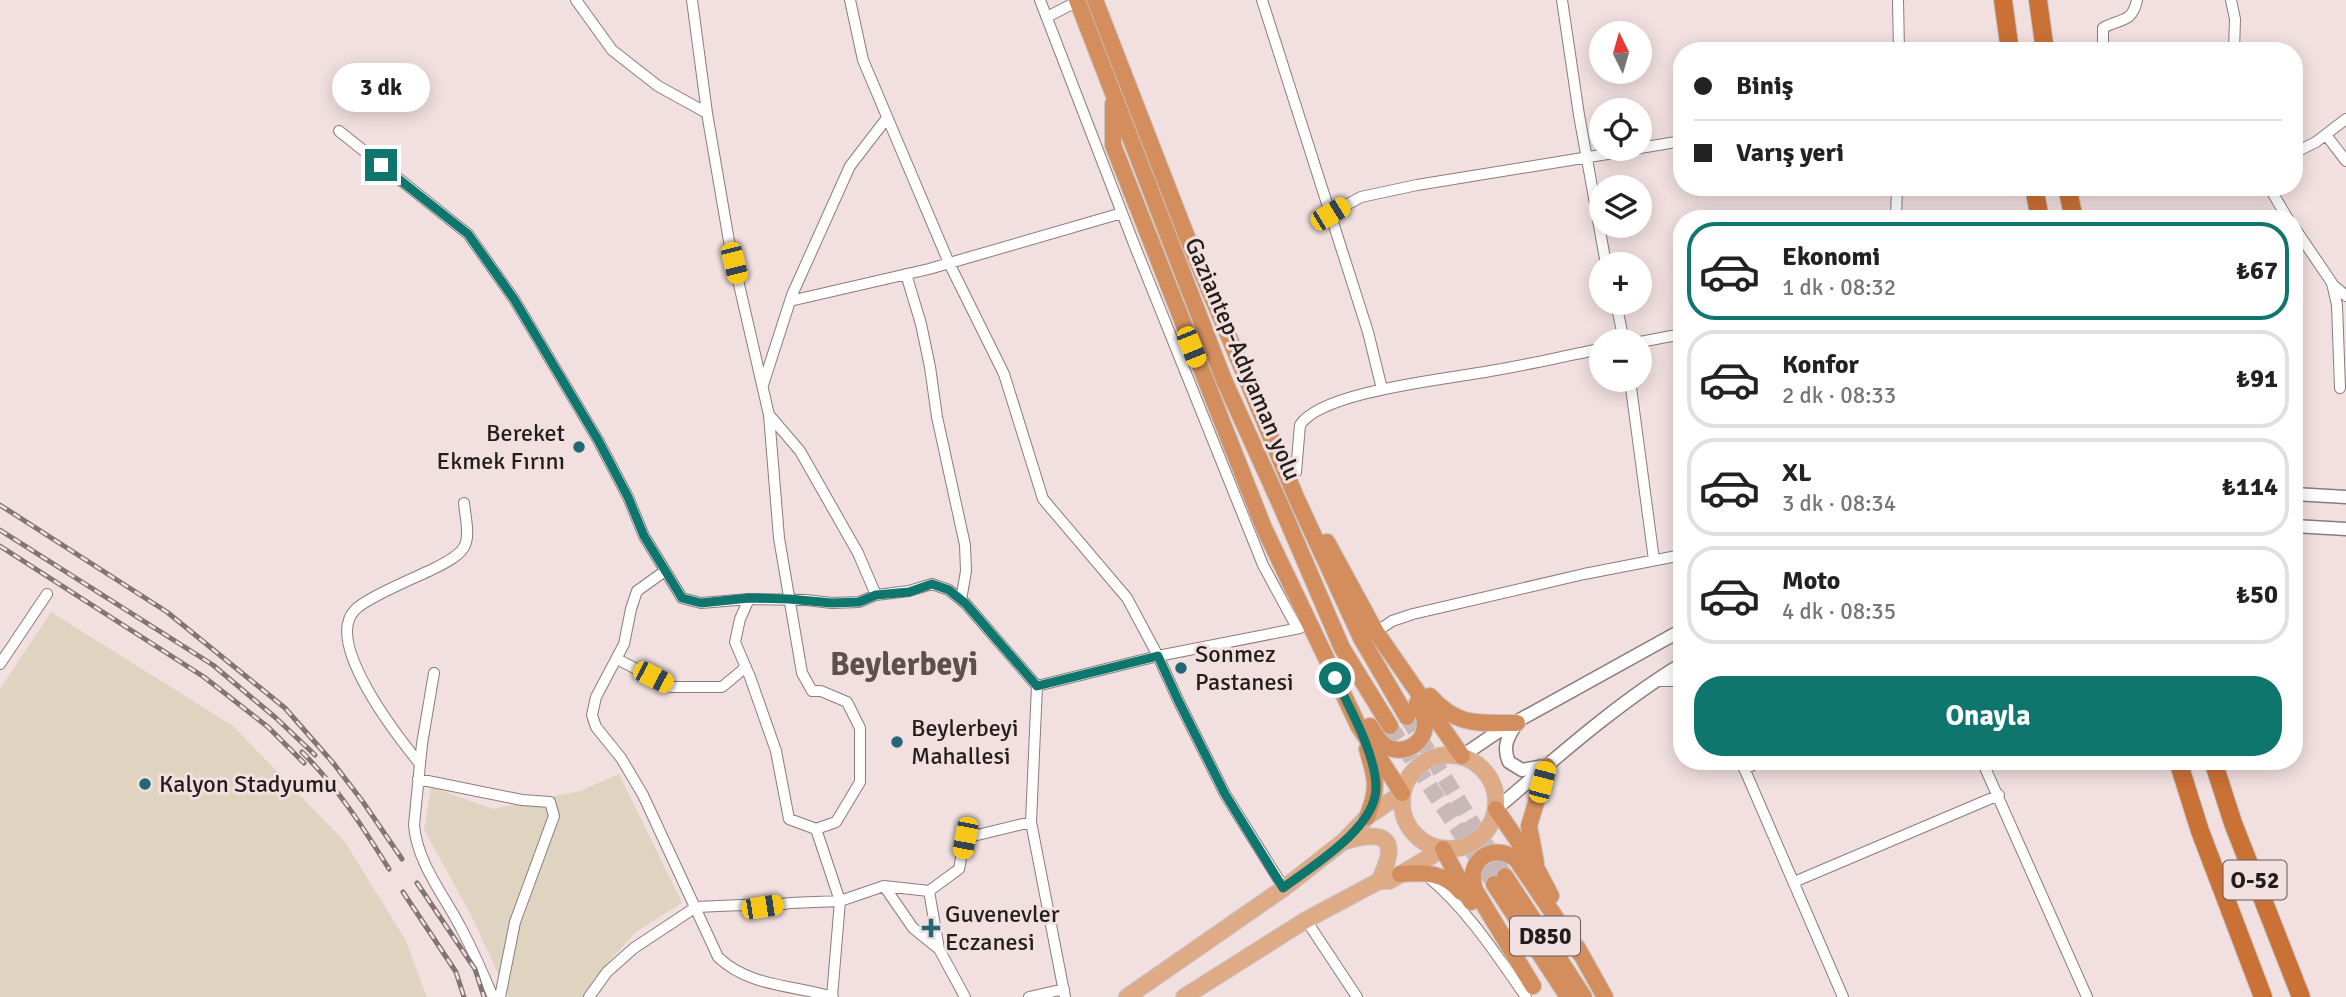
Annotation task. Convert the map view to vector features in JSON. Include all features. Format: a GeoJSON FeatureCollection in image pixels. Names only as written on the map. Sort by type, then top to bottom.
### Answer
{"type":"FeatureCollection","features":[{"type":"Feature","properties":{"kind":"highway","name":"Gaziantep-Adıyaman yolu"},"geometry":{"type":"LineString","coordinates":[[1078,0],[1224,380],[1342,648],[1390,726]]}},
{"type":"Feature","properties":{"kind":"highway","name":"Gaziantep-Adıyaman yolu"},"geometry":{"type":"LineString","coordinates":[[1095,0],[1230,343],[1296,497],[1361,638],[1407,718]]}},
{"type":"Feature","properties":{"kind":"highway"},"geometry":{"type":"LineString","coordinates":[[2003,0],[2009,42]]}},
{"type":"Feature","properties":{"kind":"highway"},"geometry":{"type":"LineString","coordinates":[[2038,0],[2044,42]]}},
{"type":"Feature","properties":{"kind":"highway"},"geometry":{"type":"LineString","coordinates":[[1113,94],[1112,145],[1304,627],[1382,743],[1395,750],[1409,748],[1424,734],[1425,719],[1318,526],[1230,318],[1146,103],[1125,78]]}},
{"type":"Feature","properties":{"kind":"highway"},"geometry":{"type":"LineString","coordinates":[[1376,632],[1462,756]]}},
{"type":"Feature","properties":{"kind":"highway"},"geometry":{"type":"LineString","coordinates":[[1388,649],[1443,710],[1460,720],[1475,723],[1517,723]]}},
{"type":"Feature","properties":{"kind":"highway"},"geometry":{"type":"LineString","coordinates":[[1324,653],[1359,727],[1374,771],[1376,790],[1367,817]]}},
{"type":"Feature","properties":{"kind":"highway"},"geometry":{"type":"LineString","coordinates":[[1359,727],[1402,793]]}},
{"type":"Feature","properties":{"kind":"highway"},"geometry":{"type":"LineString","coordinates":[[1537,869],[1529,826],[1547,766]]}},
{"type":"Feature","properties":{"kind":"highway","name":"O-52"},"geometry":{"type":"LineString","coordinates":[[2181,770],[2200,831],[2263,997]]}},
{"type":"Feature","properties":{"kind":"highway","name":"O-52"},"geometry":{"type":"LineString","coordinates":[[2216,770],[2233,823],[2301,997]]}},
{"type":"Feature","properties":{"kind":"highway"},"geometry":{"type":"LineString","coordinates":[[1496,809],[1537,869],[1605,997]]}},
{"type":"Feature","properties":{"kind":"highway"},"geometry":{"type":"LineString","coordinates":[[1443,849],[1475,909],[1533,993]]}},
{"type":"Feature","properties":{"kind":"highway"},"geometry":{"type":"LineString","coordinates":[[1533,993],[1475,890],[1472,875],[1484,856],[1501,852],[1516,859],[1581,955]]}},
{"type":"Feature","properties":{"kind":"highway"},"geometry":{"type":"LineString","coordinates":[[1400,874],[1422,872],[1439,875],[1449,880],[1475,909]]}},
{"type":"Feature","properties":{"kind":"highway","name":"D850"},"geometry":{"type":"LineString","coordinates":[[1568,997],[1499,880],[1584,997]]}},
{"type":"Feature","properties":{"kind":"main road"},"geometry":{"type":"LineString","coordinates":[[1443,754],[1462,756],[1482,767],[1489,776],[1494,786],[1496,809],[1489,828],[1475,842],[1460,848],[1443,849],[1425,842],[1410,829],[1403,812],[1402,793],[1410,775],[1424,761],[1443,754]]}},
{"type":"Feature","properties":{"kind":"main road"},"geometry":{"type":"LineString","coordinates":[[1126,997],[1283,888],[1345,841],[1367,817],[1402,793]]}},
{"type":"Feature","properties":{"kind":"main road"},"geometry":{"type":"LineString","coordinates":[[1345,841],[1367,835],[1377,836],[1386,842],[1390,851],[1389,862],[1379,881]]}},
{"type":"Feature","properties":{"kind":"main road"},"geometry":{"type":"LineString","coordinates":[[1184,997],[1306,920],[1379,881],[1389,881],[1443,849]]}},
{"type":"Feature","properties":{"kind":"street"},"geometry":{"type":"LineString","coordinates":[[576,0],[612,50],[658,86],[707,113]]}},
{"type":"Feature","properties":{"kind":"street"},"geometry":{"type":"LineString","coordinates":[[692,0],[707,113],[729,241],[769,415],[779,538],[802,673],[812,691],[821,691],[847,702],[860,728],[860,782],[836,822],[816,829],[789,819],[776,751],[735,642],[740,619],[749,598]]}},
{"type":"Feature","properties":{"kind":"street"},"geometry":{"type":"LineString","coordinates":[[850,0],[863,60],[949,263],[1004,374],[1043,499],[1127,598],[1225,794],[1283,888]]}},
{"type":"Feature","properties":{"kind":"street"},"geometry":{"type":"LineString","coordinates":[[1037,686],[1158,656],[1304,627],[1263,565],[1040,0]]}},
{"type":"Feature","properties":{"kind":"street"},"geometry":{"type":"LineString","coordinates":[[1047,17],[1078,0]]}},
{"type":"Feature","properties":{"kind":"street"},"geometry":{"type":"LineString","coordinates":[[1262,0],[1368,332],[1382,389]]}},
{"type":"Feature","properties":{"kind":"street"},"geometry":{"type":"LineString","coordinates":[[1562,0],[1604,252]]}},
{"type":"Feature","properties":{"kind":"street"},"geometry":{"type":"LineString","coordinates":[[1898,0],[1899,42]]}},
{"type":"Feature","properties":{"kind":"street"},"geometry":{"type":"LineString","coordinates":[[2103,42],[2103,28],[2129,17],[2137,0]]}},
{"type":"Feature","properties":{"kind":"street"},"geometry":{"type":"LineString","coordinates":[[2231,0],[2235,19],[2234,42]]}},
{"type":"Feature","properties":{"kind":"street"},"geometry":{"type":"LineString","coordinates":[[763,386],[790,301],[850,166],[887,118]]}},
{"type":"Feature","properties":{"kind":"street"},"geometry":{"type":"LineString","coordinates":[[2303,148],[2326,135],[2346,119]]}},
{"type":"Feature","properties":{"kind":"street"},"geometry":{"type":"LineString","coordinates":[[339,131],[468,234],[514,299],[598,440],[628,497],[644,536],[682,598],[701,603],[749,598],[859,602],[876,595],[909,592],[932,584],[949,590],[961,600],[1037,686],[1031,822],[1064,993],[1029,997]]}},
{"type":"Feature","properties":{"kind":"street"},"geometry":{"type":"LineString","coordinates":[[2326,135],[2346,161]]}},
{"type":"Feature","properties":{"kind":"street"},"geometry":{"type":"LineString","coordinates":[[1652,147],[1673,143]]}},
{"type":"Feature","properties":{"kind":"street"},"geometry":{"type":"LineString","coordinates":[[1330,214],[1361,197],[1386,191],[1587,159]]}},
{"type":"Feature","properties":{"kind":"street"},"geometry":{"type":"LineString","coordinates":[[790,301],[949,263],[1122,213]]}},
{"type":"Feature","properties":{"kind":"street"},"geometry":{"type":"LineString","coordinates":[[2303,240],[2332,283],[2346,296]]}},
{"type":"Feature","properties":{"kind":"street"},"geometry":{"type":"LineString","coordinates":[[906,274],[921,324],[937,417],[965,545],[966,571],[961,600]]}},
{"type":"Feature","properties":{"kind":"street"},"geometry":{"type":"LineString","coordinates":[[2332,283],[2337,304],[2340,388]]}},
{"type":"Feature","properties":{"kind":"street"},"geometry":{"type":"LineString","coordinates":[[1652,340],[1673,336]]}},
{"type":"Feature","properties":{"kind":"street"},"geometry":{"type":"LineString","coordinates":[[1296,472],[1300,425],[1304,418],[1321,407],[1382,389],[1493,371],[1589,351]]}},
{"type":"Feature","properties":{"kind":"street"},"geometry":{"type":"LineString","coordinates":[[1632,392],[1654,560]]}},
{"type":"Feature","properties":{"kind":"street"},"geometry":{"type":"LineString","coordinates":[[769,415],[800,451],[858,553],[876,595]]}},
{"type":"Feature","properties":{"kind":"street"},"geometry":{"type":"LineString","coordinates":[[2303,495],[2346,497]]}},
{"type":"Feature","properties":{"kind":"street"},"geometry":{"type":"LineString","coordinates":[[420,764],[373,702],[348,641],[346,624],[356,608],[461,552],[466,542],[464,503]]}},
{"type":"Feature","properties":{"kind":"street"},"geometry":{"type":"LineString","coordinates":[[2303,527],[2346,529]]}},
{"type":"Feature","properties":{"kind":"street"},"geometry":{"type":"LineString","coordinates":[[1376,632],[1392,621],[1413,614],[1673,557]]}},
{"type":"Feature","properties":{"kind":"street"},"geometry":{"type":"LineString","coordinates":[[665,571],[637,591],[624,644],[596,697],[592,715],[596,727],[621,758],[643,795],[718,957],[729,968],[748,978],[833,997],[840,901],[816,829]]}},
{"type":"Feature","properties":{"kind":"street"},"geometry":{"type":"LineString","coordinates":[[0,664],[47,594]]}},
{"type":"Feature","properties":{"kind":"street"},"geometry":{"type":"LineString","coordinates":[[1462,756],[1496,733],[1673,635]]}},
{"type":"Feature","properties":{"kind":"street"},"geometry":{"type":"LineString","coordinates":[[617,659],[671,687],[722,687],[746,667]]}},
{"type":"Feature","properties":{"kind":"street"},"geometry":{"type":"LineString","coordinates":[[1496,809],[1654,681],[1673,669]]}},
{"type":"Feature","properties":{"kind":"street"},"geometry":{"type":"LineString","coordinates":[[434,673],[418,779],[414,825],[416,844],[461,928],[493,997]]}},
{"type":"Feature","properties":{"kind":"street"},"geometry":{"type":"LineString","coordinates":[[1654,681],[1673,681]]}},
{"type":"Feature","properties":{"kind":"street"},"geometry":{"type":"LineString","coordinates":[[1517,723],[1508,735],[1505,748],[1509,762],[1522,770],[1547,766]]}},
{"type":"Feature","properties":{"kind":"street"},"geometry":{"type":"LineString","coordinates":[[1745,770],[1843,997]]}},
{"type":"Feature","properties":{"kind":"street"},"geometry":{"type":"LineString","coordinates":[[1986,770],[2087,997]]}},
{"type":"Feature","properties":{"kind":"street"},"geometry":{"type":"LineString","coordinates":[[418,779],[522,800],[546,800],[554,809],[554,817],[515,922],[500,997]]}},
{"type":"Feature","properties":{"kind":"street"},"geometry":{"type":"LineString","coordinates":[[1794,882],[1998,795]]}},
{"type":"Feature","properties":{"kind":"street"},"geometry":{"type":"LineString","coordinates":[[589,997],[607,972],[634,948],[696,907],[762,907],[840,901],[884,886],[929,891],[959,869],[965,838],[1031,822]]}},
{"type":"Feature","properties":{"kind":"street"},"geometry":{"type":"LineString","coordinates":[[1422,872],[1446,892],[1533,993]]}},
{"type":"Feature","properties":{"kind":"street"},"geometry":{"type":"LineString","coordinates":[[884,886],[913,928],[939,949]]}},
{"type":"Feature","properties":{"kind":"street"},"geometry":{"type":"LineString","coordinates":[[929,891],[939,949],[965,997]]}},
{"type":"Feature","properties":{"kind":"street"},"geometry":{"type":"LineString","coordinates":[[1306,920],[1357,997]]}},
{"type":"Feature","properties":{"kind":"shaded area","name":"Kalyon Stadyumu"},"geometry":{"type":"Polygon","coordinates":[[[51,612],[233,726],[345,842],[405,939],[427,997],[0,997],[0,689],[51,612]]]}},
{"type":"Feature","properties":{"kind":"shaded area"},"geometry":{"type":"Polygon","coordinates":[[[619,774],[682,903],[636,932],[602,969],[584,997],[509,997],[471,915],[424,830],[431,787],[493,809],[580,791],[619,774]]]}},
{"type":"Feature","properties":{"kind":"tunnel"},"geometry":{"type":"LineString","coordinates":[[1407,717],[1505,876]]}},
{"type":"Feature","properties":{"kind":"tunnel"},"geometry":{"type":"LineString","coordinates":[[1390,726],[1494,884]]}},
{"type":"Feature","properties":{"kind":"railway"},"geometry":{"type":"LineString","coordinates":[[0,505],[167,612],[285,708],[334,764],[402,859]]}},
{"type":"Feature","properties":{"kind":"railway"},"geometry":{"type":"LineString","coordinates":[[0,530],[213,665],[315,755]]}},
{"type":"Feature","properties":{"kind":"railway"},"geometry":{"type":"LineString","coordinates":[[0,546],[204,677],[268,727],[304,763]]}},
{"type":"Feature","properties":{"kind":"railway"},"geometry":{"type":"LineString","coordinates":[[302,752],[349,808],[389,869]]}},
{"type":"Feature","properties":{"kind":"railway"},"geometry":{"type":"LineString","coordinates":[[417,883],[475,969],[484,997]]}},
{"type":"Feature","properties":{"kind":"railway"},"geometry":{"type":"LineString","coordinates":[[403,892],[456,972],[464,997]]}},
{"type":"Feature","properties":{"kind":"place","name":"Bereket Ekmek Fırını"},"geometry":{"type":"Point","coordinates":[579,447]}},
{"type":"Feature","properties":{"kind":"place","name":"Sonmez Pastanesi"},"geometry":{"type":"Point","coordinates":[1181,668]}},
{"type":"Feature","properties":{"kind":"place","name":"Beylerbeyi Mahallesi"},"geometry":{"type":"Point","coordinates":[897,742]}},
{"type":"Feature","properties":{"kind":"place","name":"Kalyon Stadyumu"},"geometry":{"type":"Point","coordinates":[145,784]}},
{"type":"Feature","properties":{"kind":"place","name":"Guvenevler Eczanesi"},"geometry":{"type":"Point","coordinates":[931,928]}},
{"type":"Feature","properties":{"kind":"district","name":"Beylerbeyi"},"geometry":{"type":"Point","coordinates":[904,664]}},
{"type":"Feature","properties":{"kind":"route"},"geometry":{"type":"LineString","coordinates":[[381,165],[468,234],[514,299],[598,440],[628,497],[644,536],[682,598],[701,603],[749,598],[859,602],[876,595],[909,592],[932,584],[949,590],[966,604],[1037,686],[1158,656],[1225,794],[1283,888],[1345,841],[1367,817],[1373,803],[1376,790],[1368,751],[1335,678]]}}]}
